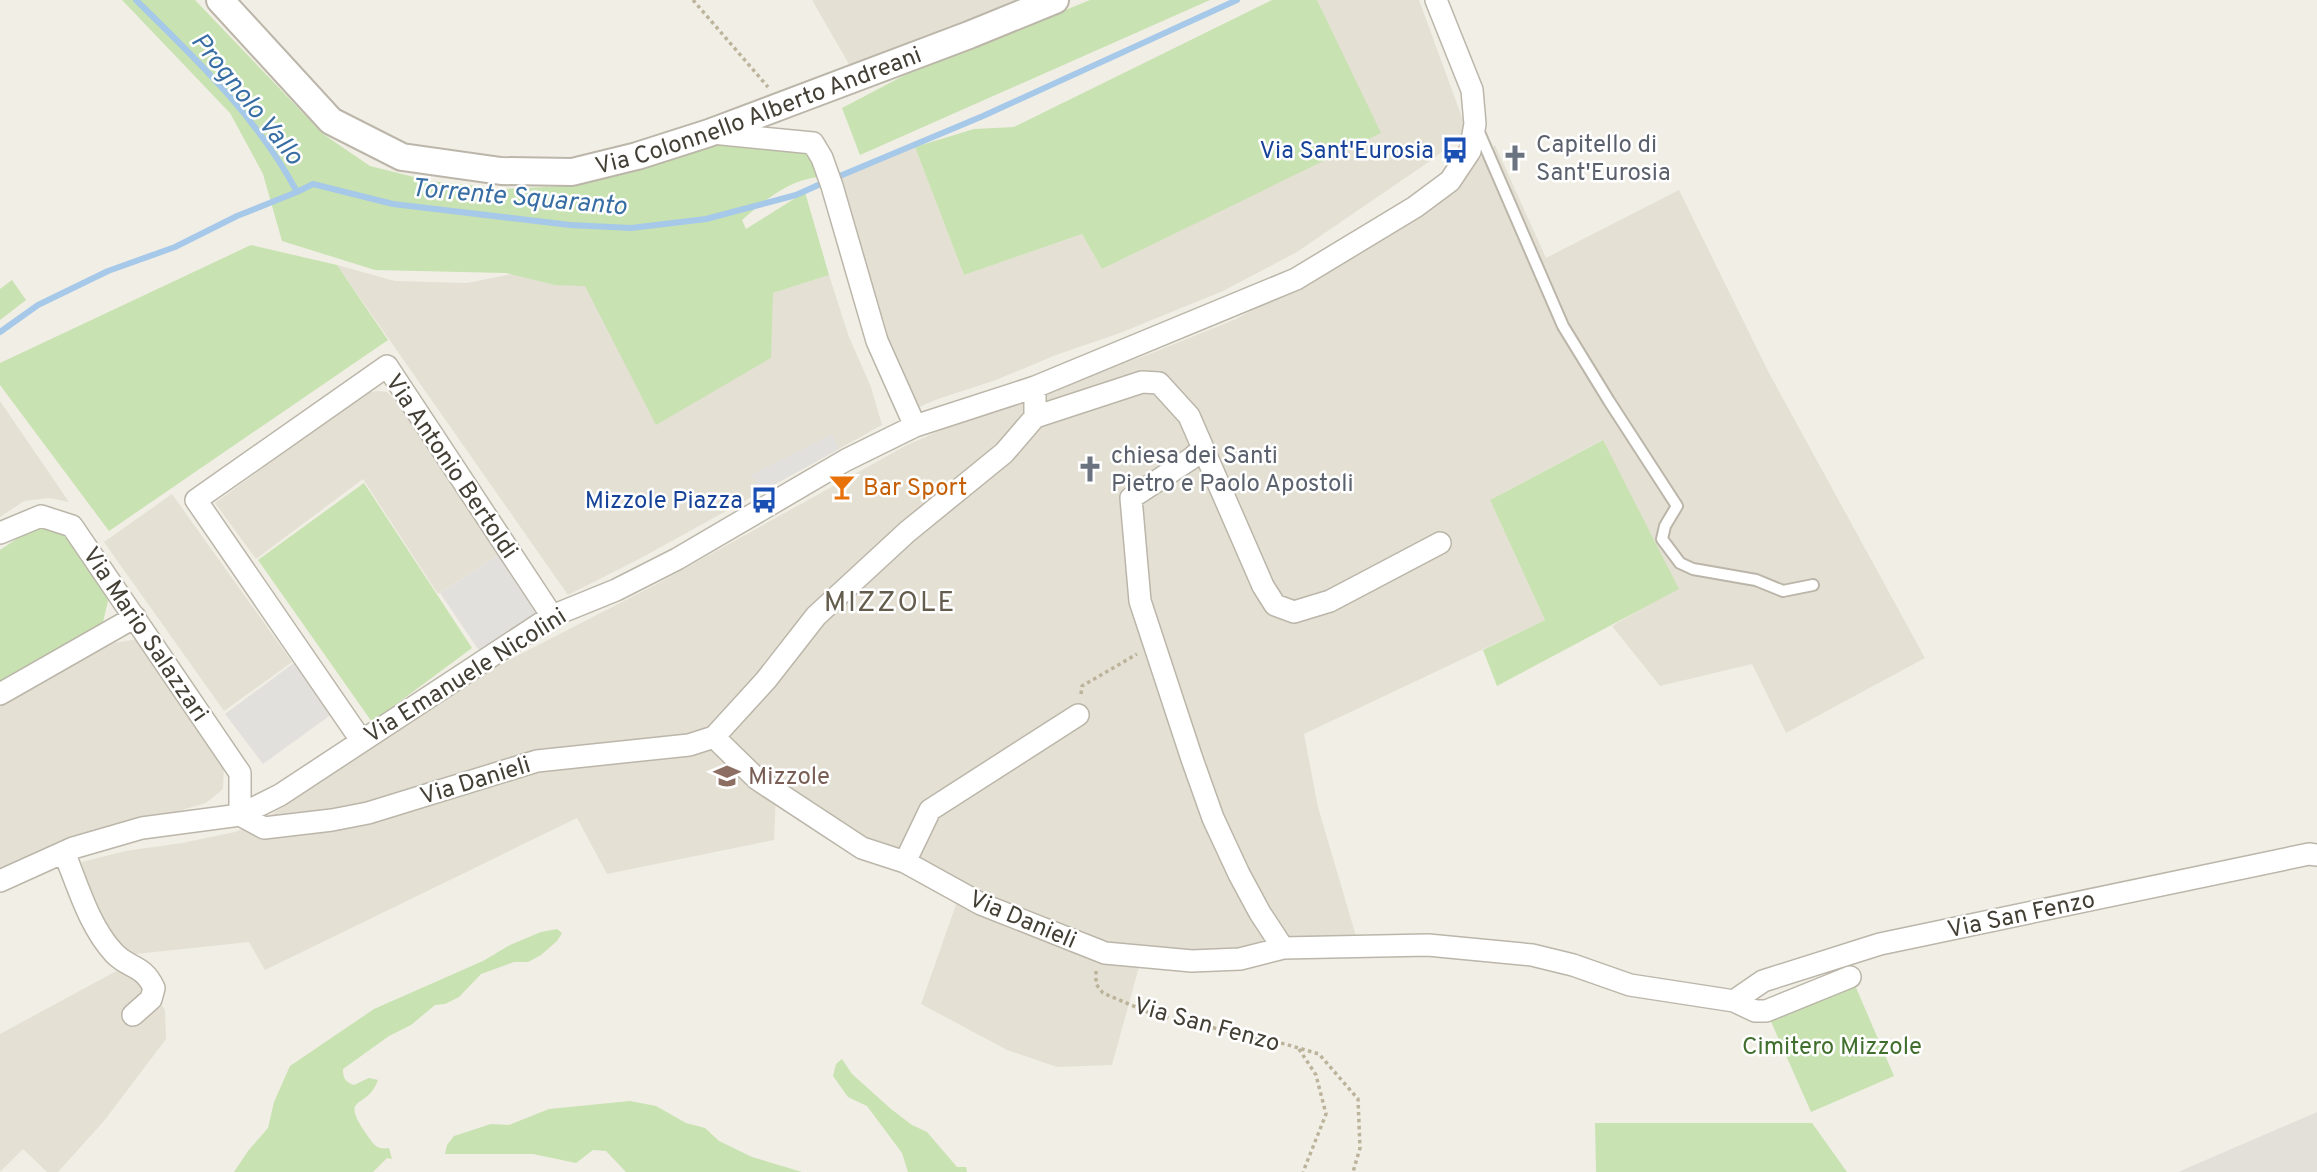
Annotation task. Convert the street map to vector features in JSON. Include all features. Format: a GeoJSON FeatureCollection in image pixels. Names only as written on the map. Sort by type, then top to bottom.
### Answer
{"type":"FeatureCollection","features":[{"type":"Feature","properties":{"kind":"street","name":"Via Colonnello Alberto Andreani"},"geometry":{"type":"LineString","coordinates":[[220,0],[331,121],[402,157],[501,171],[572,172],[637,156],[709,133],[969,36],[1055,0]]}},
{"type":"Feature","properties":{"kind":"street"},"geometry":{"type":"LineString","coordinates":[[1035,417],[1035,387],[1296,279],[1415,206],[1450,181],[1470,151],[1475,124],[1472,90],[1437,0]]}},
{"type":"Feature","properties":{"kind":"street"},"geometry":{"type":"LineString","coordinates":[[709,133],[813,143],[822,158],[832,186],[877,341],[915,426]]}},
{"type":"Feature","properties":{"kind":"street","name":"Via Antonio Bertoldi"},"geometry":{"type":"LineString","coordinates":[[360,740],[196,500],[387,366],[552,616]]}},
{"type":"Feature","properties":{"kind":"street"},"geometry":{"type":"LineString","coordinates":[[714,737],[766,680],[816,616],[907,532],[1004,453],[1035,417],[1142,382],[1159,383],[1189,416],[1263,586],[1275,605],[1294,612],[1330,601],[1440,543]]}},
{"type":"Feature","properties":{"kind":"street","name":"Via Emanuele Nicolini"},"geometry":{"type":"LineString","coordinates":[[0,881],[64,852],[142,828],[240,815],[280,795],[552,616],[616,590],[677,559],[846,460],[915,426],[1035,387]]}},
{"type":"Feature","properties":{"kind":"street"},"geometry":{"type":"LineString","coordinates":[[1203,448],[1131,498],[1140,601],[1213,818],[1260,913],[1283,948]]}},
{"type":"Feature","properties":{"kind":"street","name":"Via Mario Salazzari"},"geometry":{"type":"LineString","coordinates":[[0,533],[41,516],[72,526],[240,773],[240,815]]}},
{"type":"Feature","properties":{"kind":"street"},"geometry":{"type":"LineString","coordinates":[[0,695],[135,617]]}},
{"type":"Feature","properties":{"kind":"street"},"geometry":{"type":"LineString","coordinates":[[905,862],[930,810],[1078,715]]}},
{"type":"Feature","properties":{"kind":"street","name":"Via Danieli"},"geometry":{"type":"LineString","coordinates":[[240,815],[264,828],[332,820],[368,813],[537,761],[689,745],[714,737],[757,779],[810,817],[862,848],[905,862],[981,904],[1105,953]]}},
{"type":"Feature","properties":{"kind":"street"},"geometry":{"type":"LineString","coordinates":[[64,852],[86,907],[102,938],[117,956],[144,971],[154,988],[152,999],[133,1015]]}},
{"type":"Feature","properties":{"kind":"street","name":"Via San Fenzo"},"geometry":{"type":"LineString","coordinates":[[1734,1001],[1763,981],[1880,944],[2309,854],[2317,855]]}},
{"type":"Feature","properties":{"kind":"street","name":"Via San Fenzo"},"geometry":{"type":"LineString","coordinates":[[1105,953],[1192,961],[1240,959],[1283,948],[1428,945],[1532,955],[1573,965],[1630,985],[1734,1001],[1755,1011],[1766,1012],[1850,977]]}},
{"type":"Feature","properties":{"kind":"lane"},"geometry":{"type":"LineString","coordinates":[[1475,124],[1563,326],[1676,506],[1665,526],[1662,539],[1680,563],[1693,569],[1756,580],[1783,591],[1813,585]]}},
{"type":"Feature","properties":{"kind":"path"},"geometry":{"type":"LineString","coordinates":[[694,0],[782,105]]}},
{"type":"Feature","properties":{"kind":"path"},"geometry":{"type":"LineString","coordinates":[[1082,685],[1154,644]]}},
{"type":"Feature","properties":{"kind":"path","name":"Via San Fenzo"},"geometry":{"type":"LineString","coordinates":[[1105,953],[1094,978],[1098,989],[1103,993],[1152,1014],[1319,1054],[1358,1099],[1360,1148],[1353,1172]]}},
{"type":"Feature","properties":{"kind":"path"},"geometry":{"type":"LineString","coordinates":[[1298,1048],[1316,1075],[1326,1114],[1303,1172]]}},
{"type":"Feature","properties":{"kind":"shaded area"},"geometry":{"type":"Polygon","coordinates":[[[812,0],[1020,0],[850,66],[812,0]]]}},
{"type":"Feature","properties":{"kind":"shaded area"},"geometry":{"type":"Polygon","coordinates":[[[1317,0],[1419,0],[1467,131],[1433,159],[1297,252],[1223,291],[1120,333],[910,411],[834,181],[915,147],[964,275],[1082,234],[1102,269],[1380,133],[1317,0]]]}},
{"type":"Feature","properties":{"kind":"shaded area"},"geometry":{"type":"Polygon","coordinates":[[[1495,145],[1546,258],[1679,190],[1769,373],[1925,658],[1786,733],[1752,664],[1660,686],[1612,626],[1678,588],[1602,440],[1490,500],[1545,620],[1304,734],[1318,807],[1358,943],[1225,964],[1139,967],[1112,1065],[1057,1067],[1007,1050],[921,1004],[959,896],[776,794],[774,840],[607,874],[577,818],[265,970],[249,942],[126,955],[86,888],[82,862],[125,851],[235,832],[256,824],[369,746],[482,674],[655,585],[907,445],[1236,319],[1312,277],[1451,184],[1495,145]]]}},
{"type":"Feature","properties":{"kind":"shaded area"},"geometry":{"type":"Polygon","coordinates":[[[574,262],[773,293],[829,275],[849,337],[871,387],[882,425],[641,558],[568,595],[337,265],[395,281],[467,283],[574,262]]]}},
{"type":"Feature","properties":{"kind":"shaded area"},"geometry":{"type":"Polygon","coordinates":[[[387,392],[399,404],[499,555],[438,594],[363,479],[256,559],[215,503],[365,393],[387,392]]]}},
{"type":"Feature","properties":{"kind":"shaded area"},"geometry":{"type":"Polygon","coordinates":[[[0,401],[69,502],[49,498],[24,501],[0,517],[0,401]]]}},
{"type":"Feature","properties":{"kind":"shaded area"},"geometry":{"type":"Polygon","coordinates":[[[832,434],[839,449],[761,492],[751,475],[832,434]]]}},
{"type":"Feature","properties":{"kind":"shaded area"},"geometry":{"type":"Polygon","coordinates":[[[172,494],[292,662],[224,711],[104,542],[172,494]]]}},
{"type":"Feature","properties":{"kind":"shaded area"},"geometry":{"type":"Polygon","coordinates":[[[499,555],[543,622],[486,661],[440,593],[499,555]]]}},
{"type":"Feature","properties":{"kind":"shaded area"},"geometry":{"type":"Polygon","coordinates":[[[138,639],[224,766],[223,789],[206,803],[49,849],[0,869],[0,705],[114,643],[138,639]]]}},
{"type":"Feature","properties":{"kind":"shaded area"},"geometry":{"type":"Polygon","coordinates":[[[294,663],[332,714],[263,764],[225,714],[294,663]]]}},
{"type":"Feature","properties":{"kind":"shaded area"},"geometry":{"type":"Polygon","coordinates":[[[133,962],[165,1010],[166,1039],[104,1121],[58,1172],[47,1172],[23,1149],[0,1172],[0,1034],[133,962]]]}},
{"type":"Feature","properties":{"kind":"shaded area"},"geometry":{"type":"Polygon","coordinates":[[[2317,1112],[2317,1172],[2178,1172],[2317,1112]]]}},
{"type":"Feature","properties":{"kind":"green space"},"geometry":{"type":"Polygon","coordinates":[[[122,0],[195,0],[323,134],[370,166],[430,181],[505,189],[568,186],[630,173],[717,139],[809,151],[818,177],[787,187],[742,220],[746,229],[805,192],[829,275],[773,293],[771,358],[656,425],[585,286],[555,285],[506,273],[375,270],[282,241],[263,174],[230,113],[122,0]]]}},
{"type":"Feature","properties":{"kind":"green space"},"geometry":{"type":"Polygon","coordinates":[[[1090,0],[1210,0],[860,155],[842,108],[903,76],[1090,0]]]}},
{"type":"Feature","properties":{"kind":"green space"},"geometry":{"type":"Polygon","coordinates":[[[1272,0],[1317,0],[1381,133],[1102,269],[1082,234],[964,275],[915,147],[974,129],[1014,127],[1272,0]]]}},
{"type":"Feature","properties":{"kind":"green space"},"geometry":{"type":"Polygon","coordinates":[[[251,245],[337,265],[388,340],[109,531],[0,385],[0,363],[251,245]]]}},
{"type":"Feature","properties":{"kind":"green space"},"geometry":{"type":"Polygon","coordinates":[[[12,280],[26,300],[0,320],[0,289],[12,280]]]}},
{"type":"Feature","properties":{"kind":"green space"},"geometry":{"type":"Polygon","coordinates":[[[1603,440],[1679,589],[1497,686],[1483,650],[1545,620],[1490,500],[1603,440]]]}},
{"type":"Feature","properties":{"kind":"green space"},"geometry":{"type":"Polygon","coordinates":[[[364,483],[472,648],[372,722],[258,560],[364,483]]]}},
{"type":"Feature","properties":{"kind":"green space"},"geometry":{"type":"Polygon","coordinates":[[[47,525],[64,532],[103,588],[108,601],[103,622],[0,682],[0,550],[30,530],[47,525]]]}},
{"type":"Feature","properties":{"kind":"green space"},"geometry":{"type":"Polygon","coordinates":[[[557,929],[562,933],[541,955],[528,962],[514,962],[481,974],[459,997],[445,1004],[435,1005],[411,1025],[389,1036],[343,1069],[345,1079],[354,1085],[369,1078],[378,1080],[368,1096],[355,1107],[355,1113],[372,1142],[376,1146],[389,1148],[392,1159],[387,1158],[373,1172],[234,1172],[268,1128],[274,1102],[290,1066],[374,1009],[483,961],[510,945],[541,932],[557,929]]]}},
{"type":"Feature","properties":{"kind":"green space","name":"Cimitero Mizzole"},"geometry":{"type":"Polygon","coordinates":[[[1854,983],[1894,1076],[1811,1112],[1769,1017],[1854,983]]]}},
{"type":"Feature","properties":{"kind":"green space"},"geometry":{"type":"Polygon","coordinates":[[[842,1059],[852,1074],[891,1109],[912,1125],[927,1132],[957,1167],[966,1167],[967,1172],[908,1172],[902,1153],[867,1106],[848,1097],[833,1076],[836,1064],[842,1059]]]}},
{"type":"Feature","properties":{"kind":"green space"},"geometry":{"type":"Polygon","coordinates":[[[630,1101],[656,1106],[686,1123],[705,1128],[719,1141],[752,1157],[802,1172],[626,1172],[606,1151],[593,1150],[576,1163],[533,1154],[445,1154],[447,1145],[454,1136],[491,1124],[509,1125],[549,1109],[630,1101]]]}},
{"type":"Feature","properties":{"kind":"green space"},"geometry":{"type":"Polygon","coordinates":[[[1595,1123],[1812,1123],[1847,1172],[1596,1172],[1595,1123]]]}},
{"type":"Feature","properties":{"kind":"waterway","name":"Prognolo Vallo"},"geometry":{"type":"LineString","coordinates":[[136,0],[224,90],[264,139],[297,192]]}},
{"type":"Feature","properties":{"kind":"waterway","name":"Torrente Squaranto"},"geometry":{"type":"LineString","coordinates":[[835,178],[983,116],[1237,0]]}},
{"type":"Feature","properties":{"kind":"waterway","name":"Torrente Squaranto"},"geometry":{"type":"LineString","coordinates":[[0,332],[38,305],[108,271],[175,247],[237,216],[313,184],[393,204],[570,225],[631,228],[706,219],[796,195],[825,182]]}},
{"type":"Feature","properties":{"kind":"place","name":"Via Sant'Eurosia"},"geometry":{"type":"Point","coordinates":[1455,150]}},
{"type":"Feature","properties":{"kind":"place","name":"Capitello di Sant'Eurosia"},"geometry":{"type":"Point","coordinates":[1515,158]}},
{"type":"Feature","properties":{"kind":"place","name":"chiesa dei Santi Pietro e Paolo Apostoli"},"geometry":{"type":"Point","coordinates":[1090,469]}},
{"type":"Feature","properties":{"kind":"place","name":"Bar Sport"},"geometry":{"type":"Point","coordinates":[842,487]}},
{"type":"Feature","properties":{"kind":"place","name":"Mizzole Piazza"},"geometry":{"type":"Point","coordinates":[764,500]}},
{"type":"Feature","properties":{"kind":"place","name":"Mizzole"},"geometry":{"type":"Point","coordinates":[727,776]}},
{"type":"Feature","properties":{"kind":"district","name":"MIZZOLE"},"geometry":{"type":"Point","coordinates":[890,601]}}]}
